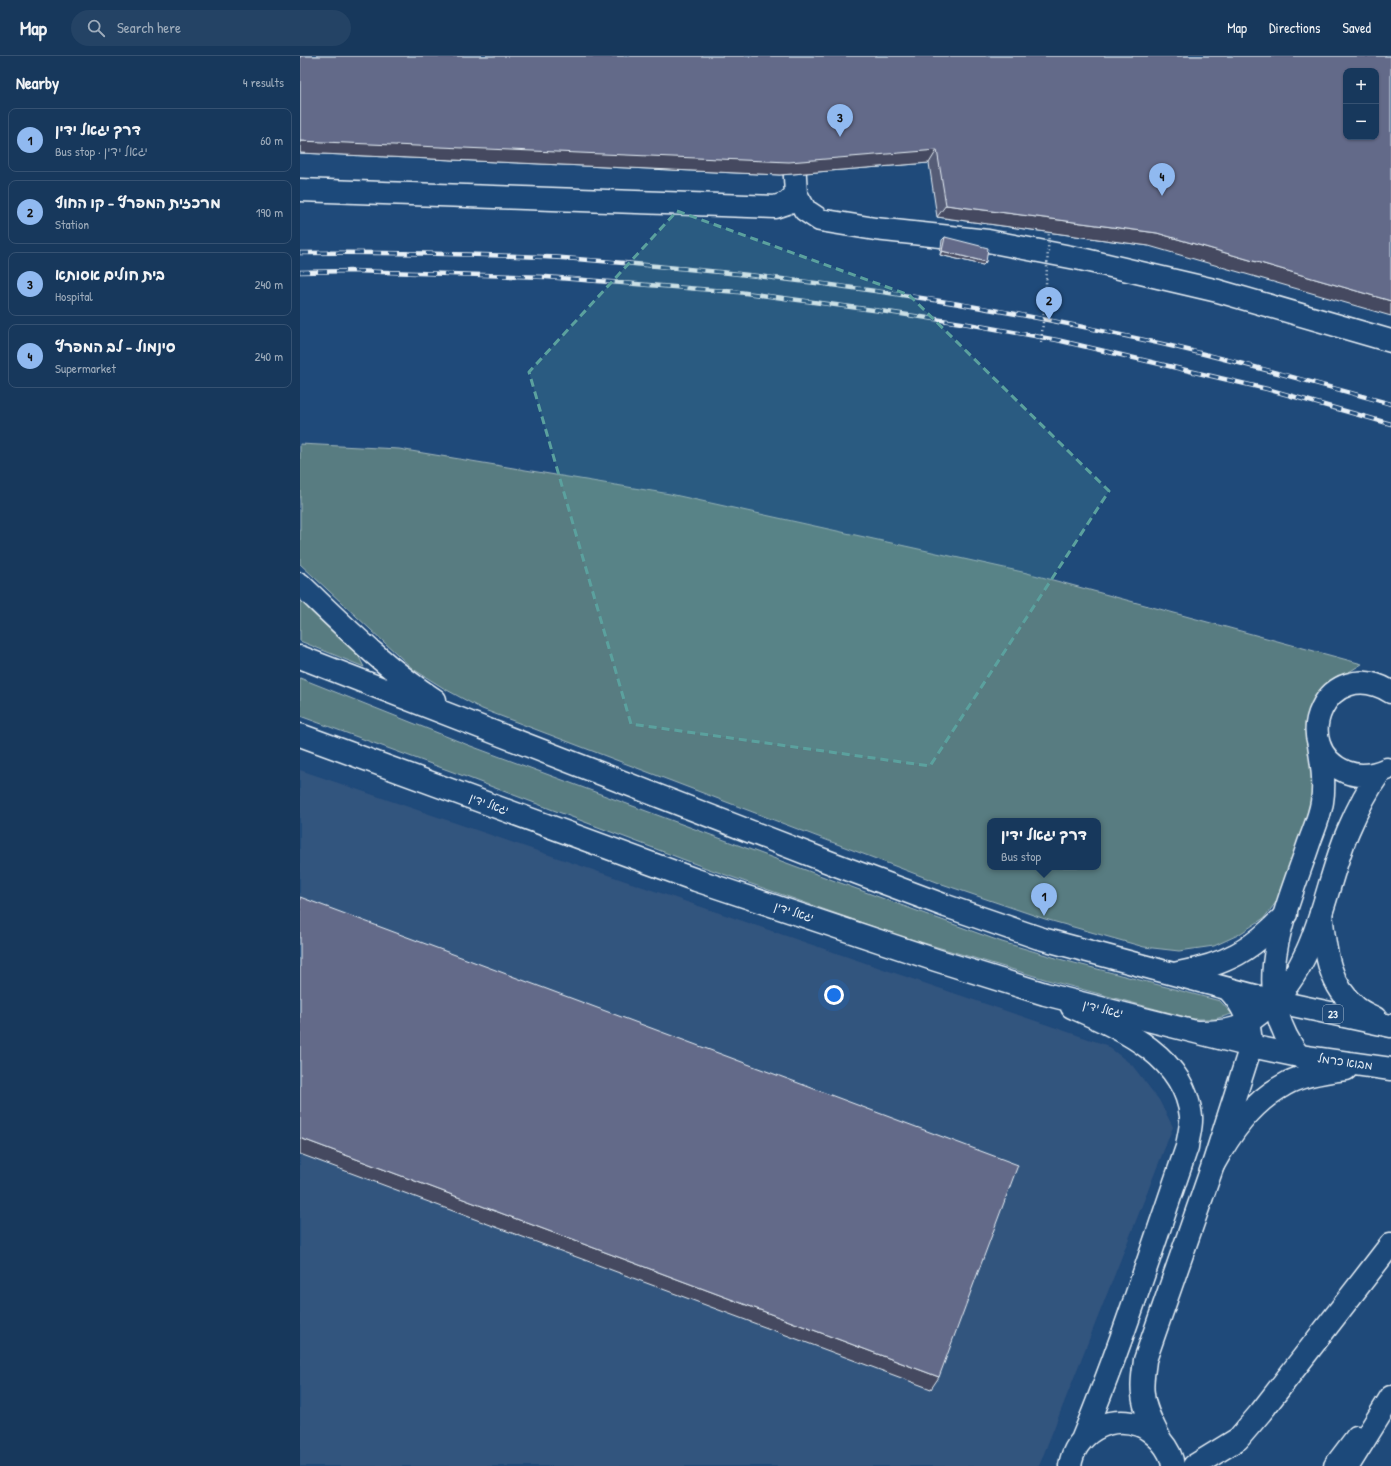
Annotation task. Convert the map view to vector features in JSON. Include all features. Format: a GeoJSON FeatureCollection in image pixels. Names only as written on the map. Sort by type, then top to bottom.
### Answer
{"type":"FeatureCollection","features":[{"type":"Feature","properties":{"kind":"main road"},"geometry":{"type":"LineString","coordinates":[[791,125],[796,194],[806,210],[820,220],[876,229],[988,241],[1081,259],[1218,290],[1391,341]]}},
{"type":"Feature","properties":{"kind":"main road"},"geometry":{"type":"LineString","coordinates":[[300,190],[775,207],[787,203],[796,194]]}},
{"type":"Feature","properties":{"kind":"main road"},"geometry":{"type":"LineString","coordinates":[[300,584],[386,663],[419,690],[468,722]]}},
{"type":"Feature","properties":{"kind":"main road"},"geometry":{"type":"LineString","coordinates":[[300,658],[1001,926],[1039,938],[1274,1001]]}},
{"type":"Feature","properties":{"kind":"main road"},"geometry":{"type":"LineString","coordinates":[[1299,1056],[1291,1046],[1282,1027],[1274,1001],[1274,956],[1278,936],[1322,803],[1323,779],[1316,727],[1319,713],[1325,701],[1339,688],[1356,682],[1366,682],[1379,685],[1391,692]]}},
{"type":"Feature","properties":{"kind":"main road","name":"יגאל ידין"},"geometry":{"type":"LineString","coordinates":[[300,735],[696,880],[936,960],[1045,994],[1251,1046],[1299,1056]]}},
{"type":"Feature","properties":{"kind":"main road"},"geometry":{"type":"LineString","coordinates":[[1319,745],[1328,759],[1340,769],[1356,775],[1372,774],[1385,769]]}},
{"type":"Feature","properties":{"kind":"main road"},"geometry":{"type":"LineString","coordinates":[[1194,1032],[1218,1032],[1236,1028],[1248,1022],[1274,1001],[1291,981],[1301,966],[1310,947],[1347,832],[1369,786],[1385,769]]}},
{"type":"Feature","properties":{"kind":"main road"},"geometry":{"type":"LineString","coordinates":[[1321,913],[1327,960],[1335,981],[1357,1008],[1391,1026]]}},
{"type":"Feature","properties":{"kind":"main road"},"geometry":{"type":"LineString","coordinates":[[1173,974],[1202,969],[1220,963],[1236,955],[1249,948],[1270,931],[1286,914]]}},
{"type":"Feature","properties":{"kind":"main road"},"geometry":{"type":"LineString","coordinates":[[1161,1441],[1148,1414],[1143,1395],[1145,1360],[1213,1165],[1251,1046],[1251,1034],[1244,1009],[1228,989]]}},
{"type":"Feature","properties":{"kind":"main road"},"geometry":{"type":"LineString","coordinates":[[1045,994],[1135,1037],[1156,1054],[1176,1075],[1188,1099],[1192,1118],[1187,1146],[1177,1176],[1124,1329],[1097,1404],[1082,1440]]}},
{"type":"Feature","properties":{"kind":"main road","name":"23"},"geometry":{"type":"LineString","coordinates":[[1274,1001],[1391,1026]]}},
{"type":"Feature","properties":{"kind":"main road","name":"מבוא כרמל"},"geometry":{"type":"LineString","coordinates":[[1299,1056],[1391,1069]]}},
{"type":"Feature","properties":{"kind":"main road"},"geometry":{"type":"LineString","coordinates":[[1213,1165],[1228,1138],[1246,1116],[1284,1084],[1310,1076],[1342,1069],[1370,1066]]}},
{"type":"Feature","properties":{"kind":"main road"},"geometry":{"type":"LineString","coordinates":[[1194,1466],[1238,1439],[1261,1412],[1391,1244]]}},
{"type":"Feature","properties":{"kind":"main road"},"geometry":{"type":"LineString","coordinates":[[1335,1466],[1391,1392]]}},
{"type":"Feature","properties":{"kind":"main road"},"geometry":{"type":"LineString","coordinates":[[1348,1466],[1391,1397]]}},
{"type":"Feature","properties":{"kind":"main road"},"geometry":{"type":"LineString","coordinates":[[1070,1466],[1079,1443],[1091,1431],[1106,1424],[1123,1422],[1140,1425],[1155,1434],[1166,1447],[1173,1466]]}},
{"type":"Feature","properties":{"kind":"path"},"geometry":{"type":"LineString","coordinates":[[1041,343],[1049,232]]}},
{"type":"Feature","properties":{"kind":"highlighted area"},"geometry":{"type":"Polygon","coordinates":[[[677,211],[909,295],[1109,491],[930,766],[631,724],[529,372],[677,211]]]}},
{"type":"Feature","properties":{"kind":"shaded area"},"geometry":{"type":"Polygon","coordinates":[[[300,770],[1106,1045],[1132,1065],[1159,1100],[1173,1127],[1039,1466],[300,1466],[300,770]]]}},
{"type":"Feature","properties":{"kind":"green space"},"geometry":{"type":"Polygon","coordinates":[[[300,444],[399,449],[670,494],[1027,573],[1362,664],[1329,684],[1312,808],[1280,897],[1264,918],[1238,935],[1214,946],[1179,951],[1144,947],[1045,919],[942,884],[482,709],[445,689],[413,669],[300,564],[300,444]]]}},
{"type":"Feature","properties":{"kind":"green space"},"geometry":{"type":"Polygon","coordinates":[[[300,595],[353,645],[364,667],[300,641],[300,595]]]}},
{"type":"Feature","properties":{"kind":"green space"},"geometry":{"type":"Polygon","coordinates":[[[300,678],[468,745],[1002,942],[1063,960],[1220,1001],[1232,1014],[1215,1019],[1193,1019],[1051,981],[897,935],[706,868],[300,716],[300,678]]]}},
{"type":"Feature","properties":{"kind":"building"},"geometry":{"type":"Polygon","coordinates":[[[300,56],[1391,56],[1391,301],[1157,233],[946,205],[937,150],[789,162],[300,141],[300,56]]]}},
{"type":"Feature","properties":{"kind":"building"},"geometry":{"type":"Polygon","coordinates":[[[945,237],[988,248],[986,262],[942,251],[945,237]]]}},
{"type":"Feature","properties":{"kind":"building"},"geometry":{"type":"Polygon","coordinates":[[[300,897],[1018,1165],[939,1377],[300,1138],[300,897]]]}},
{"type":"Feature","properties":{"kind":"railway"},"geometry":{"type":"LineString","coordinates":[[300,253],[422,254],[562,258],[746,275],[862,289],[1035,317],[1149,341],[1240,363],[1391,404]]}},
{"type":"Feature","properties":{"kind":"railway"},"geometry":{"type":"LineString","coordinates":[[300,272],[352,271],[546,277],[738,292],[881,311],[968,324],[1057,340],[1267,389],[1391,424]]}},
{"type":"Feature","properties":{"kind":"place","name":"בית חולים אסותא"},"geometry":{"type":"Point","coordinates":[840,137]}},
{"type":"Feature","properties":{"kind":"place","name":"סינמול - לב המפרץ"},"geometry":{"type":"Point","coordinates":[1162,196]}},
{"type":"Feature","properties":{"kind":"place","name":"מרכזית המפרץ - קו החוף"},"geometry":{"type":"Point","coordinates":[1049,320]}},
{"type":"Feature","properties":{"kind":"place","name":"דרך יגאל ידין"},"geometry":{"type":"Point","coordinates":[1044,916]}}]}
